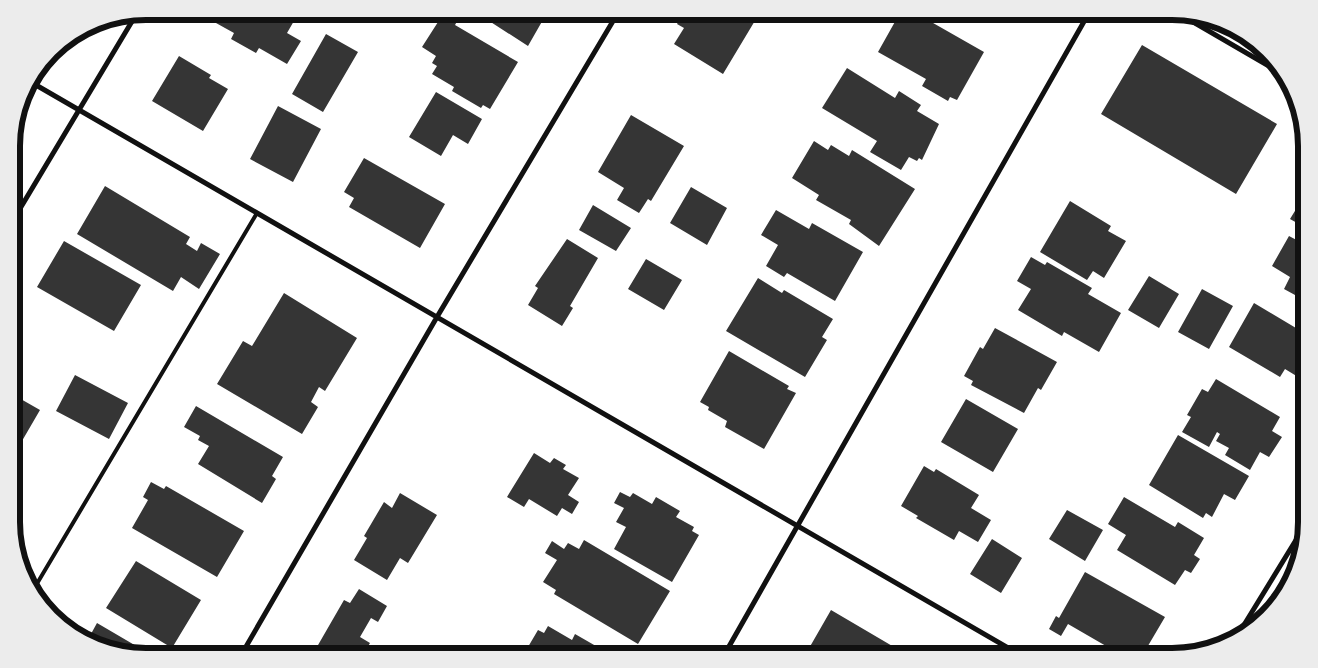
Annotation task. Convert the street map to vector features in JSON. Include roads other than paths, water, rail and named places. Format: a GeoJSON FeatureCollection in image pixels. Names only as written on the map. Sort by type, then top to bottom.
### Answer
{"type":"FeatureCollection","features":[{"type":"Feature","properties":{"kind":"street"},"geometry":{"type":"LineString","coordinates":[[245,648],[437,317],[615,20]]}},
{"type":"Feature","properties":{"kind":"street"},"geometry":{"type":"LineString","coordinates":[[728,648],[1085,20]]}},
{"type":"Feature","properties":{"kind":"street"},"geometry":{"type":"LineString","coordinates":[[20,209],[132,21]]}},
{"type":"Feature","properties":{"kind":"street"},"geometry":{"type":"LineString","coordinates":[[1193,22],[1270,67]]}},
{"type":"Feature","properties":{"kind":"street"},"geometry":{"type":"LineString","coordinates":[[36,85],[1010,648]]}},
{"type":"Feature","properties":{"kind":"street"},"geometry":{"type":"LineString","coordinates":[[1243,626],[1297,538]]}},
{"type":"Feature","properties":{"kind":"lane"},"geometry":{"type":"LineString","coordinates":[[37,584],[257,212]]}}]}
